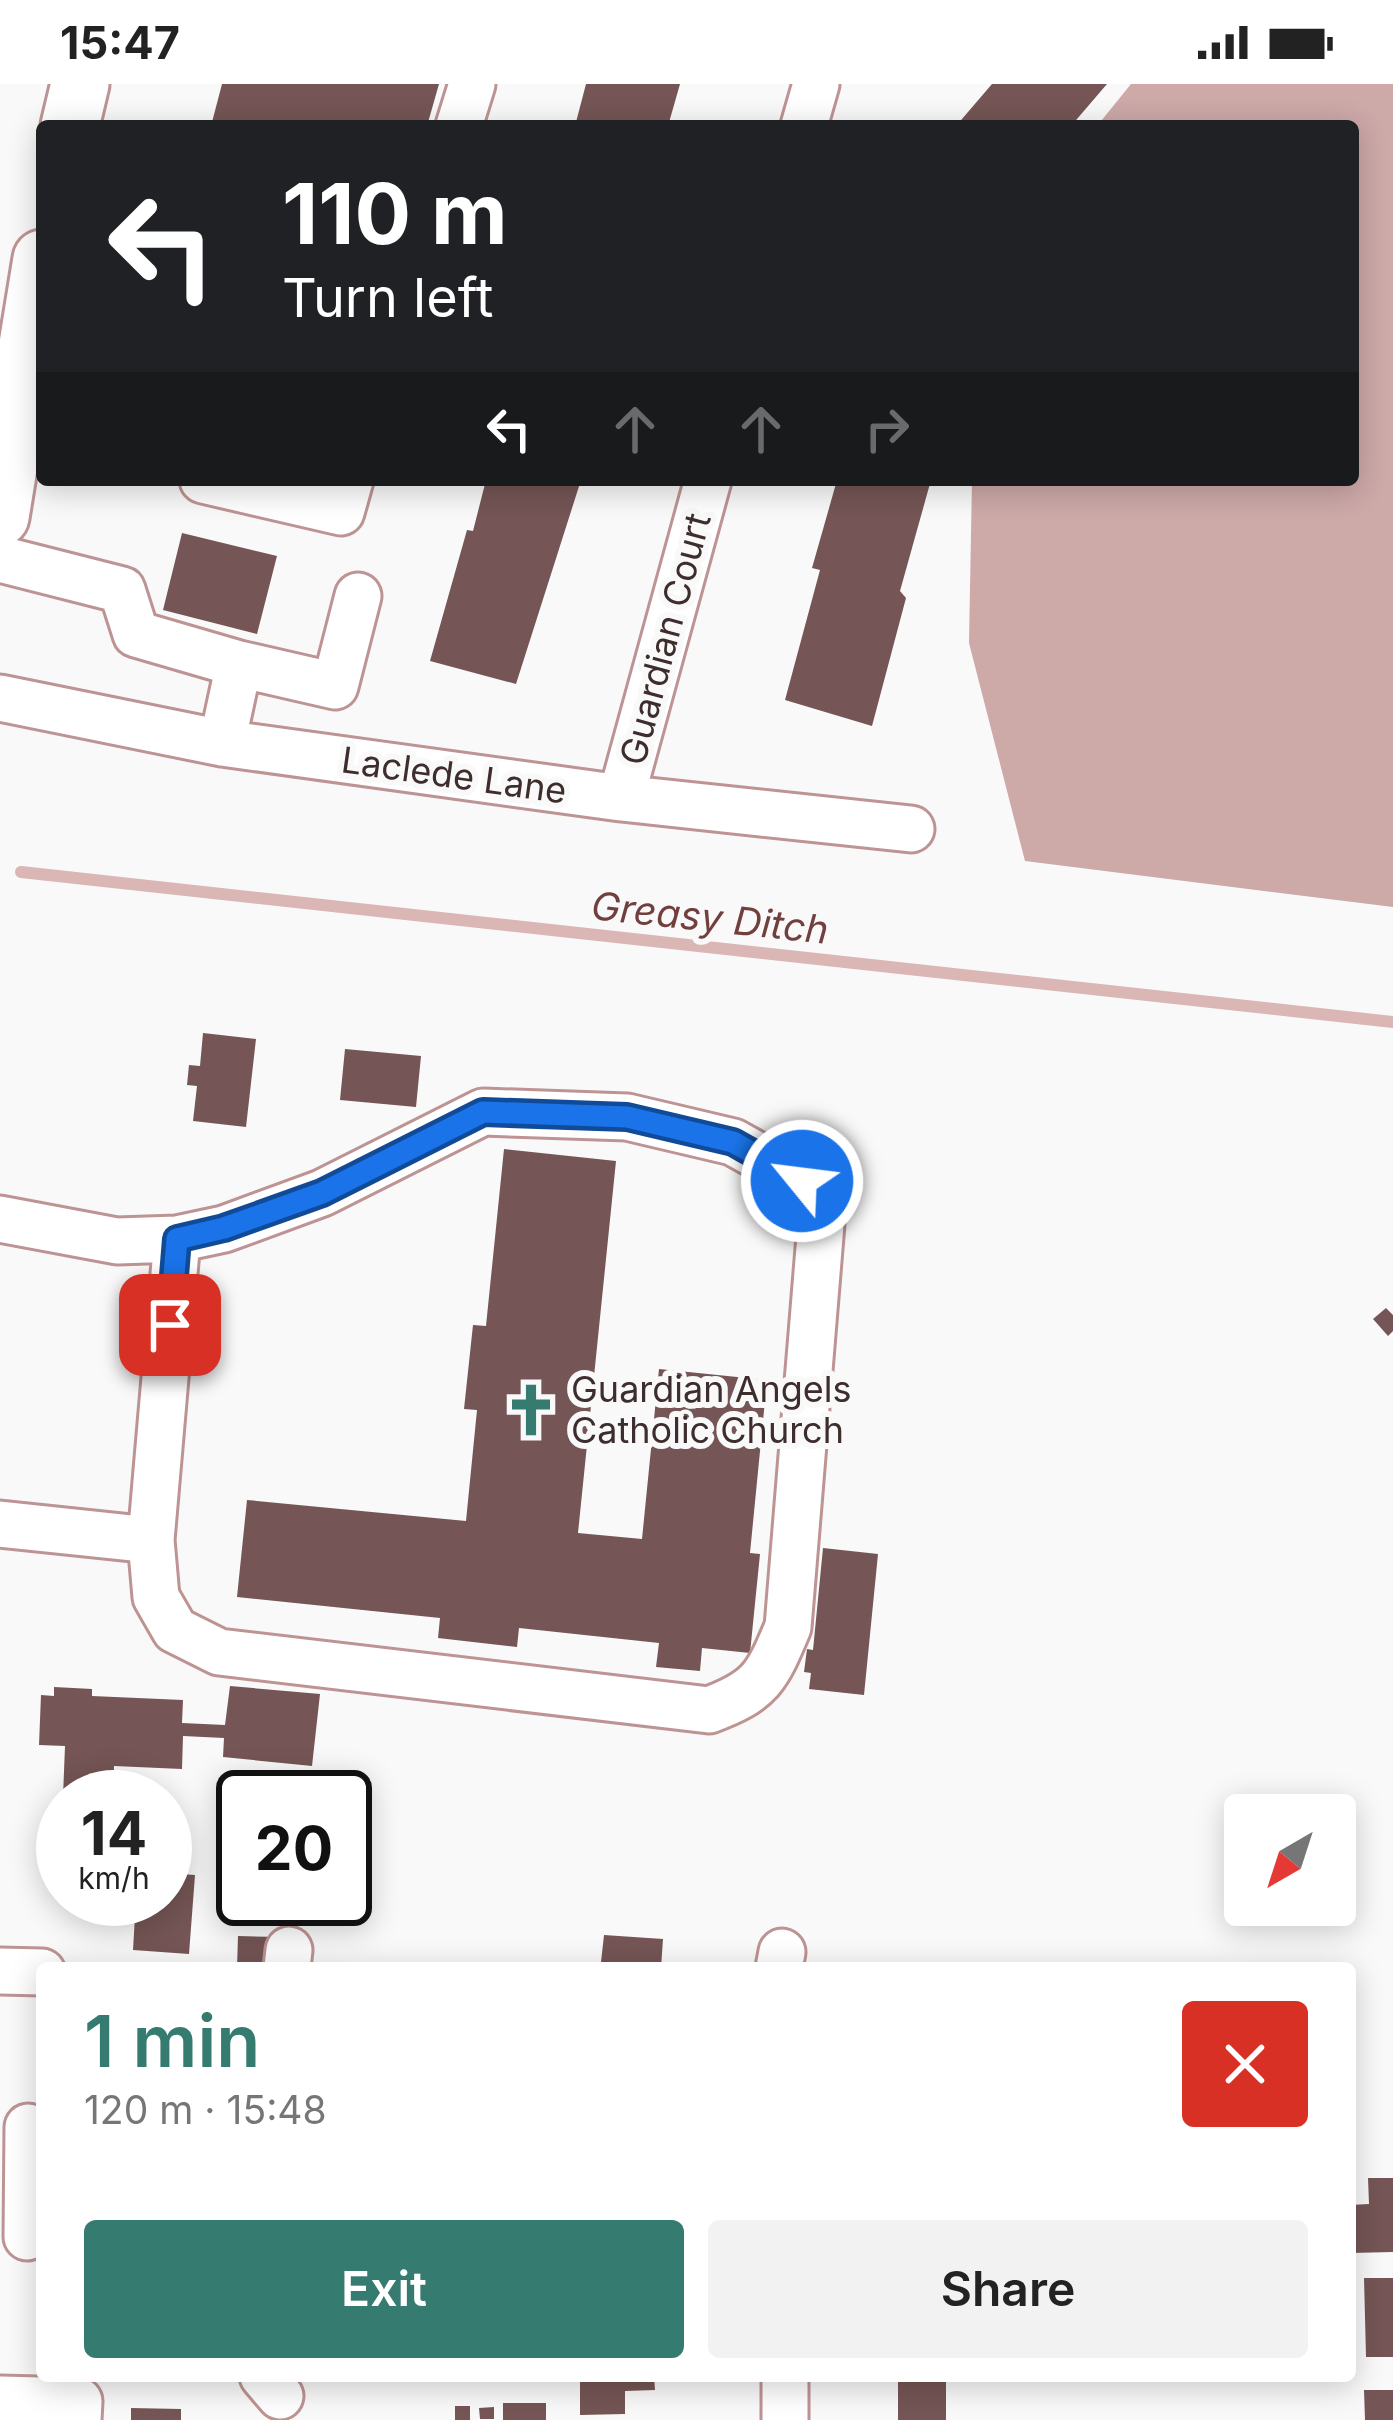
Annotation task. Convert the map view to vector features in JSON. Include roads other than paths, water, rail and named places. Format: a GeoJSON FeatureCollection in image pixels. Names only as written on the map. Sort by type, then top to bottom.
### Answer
{"type":"FeatureCollection","features":[{"type":"Feature","properties":{"kind":"main road"},"geometry":{"type":"LineString","coordinates":[[71,120],[80,84]]}},
{"type":"Feature","properties":{"kind":"main road"},"geometry":{"type":"LineString","coordinates":[[12,468],[14,333],[36,275]]}},
{"type":"Feature","properties":{"kind":"street"},"geometry":{"type":"LineString","coordinates":[[461,120],[472,84]]}},
{"type":"Feature","properties":{"kind":"street"},"geometry":{"type":"LineString","coordinates":[[806,120],[816,84]]}},
{"type":"Feature","properties":{"kind":"street"},"geometry":{"type":"LineString","coordinates":[[234,486],[341,512],[348,486]]}},
{"type":"Feature","properties":{"kind":"street","name":"Guardian Court"},"geometry":{"type":"LineString","coordinates":[[621,798],[706,486]]}},
{"type":"Feature","properties":{"kind":"street"},"geometry":{"type":"LineString","coordinates":[[0,559],[122,590],[136,634],[335,686],[358,596]]}},
{"type":"Feature","properties":{"kind":"street"},"geometry":{"type":"LineString","coordinates":[[222,743],[239,664]]}},
{"type":"Feature","properties":{"kind":"street","name":"Laclede Lane"},"geometry":{"type":"LineString","coordinates":[[0,698],[222,743],[621,798],[911,829]]}},
{"type":"Feature","properties":{"kind":"street"},"geometry":{"type":"LineString","coordinates":[[0,1219],[117,1241],[177,1239],[224,1228],[322,1193],[483,1112],[627,1117],[733,1142],[802,1181],[820,1224],[788,1627],[772,1666],[746,1696],[709,1710],[219,1652],[175,1630],[156,1597],[151,1540],[177,1239]]}},
{"type":"Feature","properties":{"kind":"street"},"geometry":{"type":"LineString","coordinates":[[0,1524],[151,1540]]}},
{"type":"Feature","properties":{"kind":"street"},"geometry":{"type":"LineString","coordinates":[[0,1971],[36,1972]]}},
{"type":"Feature","properties":{"kind":"street"},"geometry":{"type":"LineString","coordinates":[[23,2122],[27,2237]]}},
{"type":"Feature","properties":{"kind":"street"},"geometry":{"type":"LineString","coordinates":[[784,2382],[785,2420]]}},
{"type":"Feature","properties":{"kind":"street"},"geometry":{"type":"LineString","coordinates":[[0,2399],[85,2399]]}},
{"type":"Feature","properties":{"kind":"waterway","name":"Greasy Ditch"},"geometry":{"type":"LineString","coordinates":[[21,872],[1393,1022]]}},
{"type":"Feature","properties":{"kind":"place","name":"Guardian Angels Catholic Church"},"geometry":{"type":"Point","coordinates":[531,1410]}}]}
